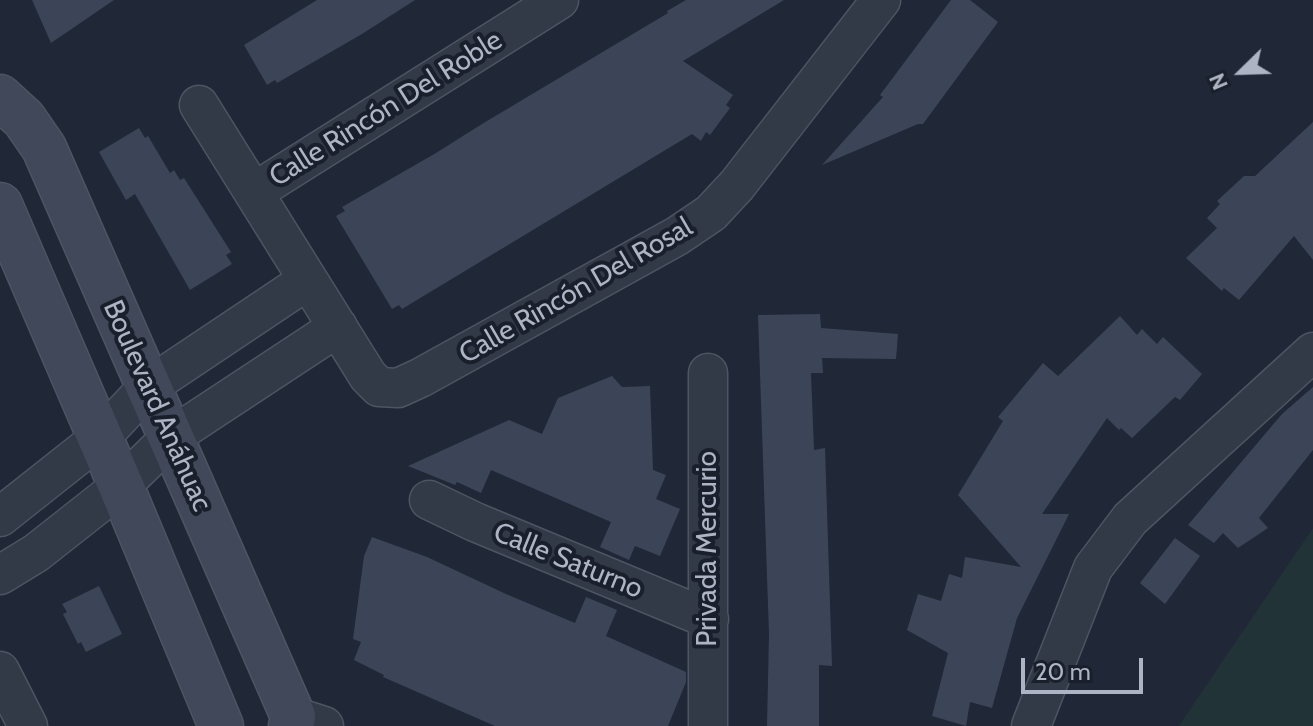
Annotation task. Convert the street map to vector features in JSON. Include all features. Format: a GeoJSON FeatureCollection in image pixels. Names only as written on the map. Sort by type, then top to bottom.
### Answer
{"type":"FeatureCollection","features":[{"type":"Feature","properties":{"kind":"street","name":"Calle Rincón Del Roble"},"geometry":{"type":"LineString","coordinates":[[254,192],[559,0]]}},
{"type":"Feature","properties":{"kind":"street","name":"Calle Rincón Del Rosal"},"geometry":{"type":"LineString","coordinates":[[338,327],[368,376],[379,387],[398,388],[677,236],[711,213],[737,185],[881,0]]}},
{"type":"Feature","properties":{"kind":"street","name":"Boulevard Anáhuac"},"geometry":{"type":"LineString","coordinates":[[0,97],[24,119],[44,148],[268,659],[303,723]]}},
{"type":"Feature","properties":{"kind":"street"},"geometry":{"type":"LineString","coordinates":[[0,575],[36,553],[121,486],[171,437],[338,327],[199,105]]}},
{"type":"Feature","properties":{"kind":"street"},"geometry":{"type":"LineString","coordinates":[[0,205],[213,707],[268,659]]}},
{"type":"Feature","properties":{"kind":"street"},"geometry":{"type":"LineString","coordinates":[[0,517],[101,437],[148,387],[308,280]]}},
{"type":"Feature","properties":{"kind":"street"},"geometry":{"type":"LineString","coordinates":[[1031,726],[1093,568],[1130,519],[1313,352]]}},
{"type":"Feature","properties":{"kind":"street","name":"Privada Mercurio"},"geometry":{"type":"LineString","coordinates":[[708,373],[708,726]]}},
{"type":"Feature","properties":{"kind":"street","name":"Calle Saturno"},"geometry":{"type":"LineString","coordinates":[[429,500],[709,619]]}},
{"type":"Feature","properties":{"kind":"street"},"geometry":{"type":"LineString","coordinates":[[0,671],[28,726]]}},
{"type":"Feature","properties":{"kind":"shaded area"},"geometry":{"type":"Polygon","coordinates":[[[1313,528],[1313,726],[1179,726],[1180,724],[1313,528]]]}},
{"type":"Feature","properties":{"kind":"building"},"geometry":{"type":"Polygon","coordinates":[[[32,0],[114,0],[51,43],[32,0]]]}},
{"type":"Feature","properties":{"kind":"building"},"geometry":{"type":"Polygon","coordinates":[[[317,0],[415,0],[277,83],[275,80],[267,85],[244,45],[317,0]]]}},
{"type":"Feature","properties":{"kind":"building"},"geometry":{"type":"Polygon","coordinates":[[[686,0],[784,0],[683,61],[733,95],[726,105],[730,108],[710,135],[706,132],[701,141],[692,134],[402,309],[399,305],[392,309],[336,216],[345,211],[342,207],[686,0]]]}},
{"type":"Feature","properties":{"kind":"building"},"geometry":{"type":"Polygon","coordinates":[[[951,0],[970,0],[998,22],[923,124],[822,165],[883,97],[880,95],[951,0]]]}},
{"type":"Feature","properties":{"kind":"building"},"geometry":{"type":"Polygon","coordinates":[[[1313,122],[1313,260],[1294,236],[1239,300],[1224,288],[1222,291],[1186,258],[1217,228],[1207,218],[1220,204],[1217,201],[1244,176],[1255,176],[1313,122]]]}},
{"type":"Feature","properties":{"kind":"building"},"geometry":{"type":"Polygon","coordinates":[[[139,128],[145,138],[148,136],[170,173],[174,170],[180,180],[184,178],[231,252],[226,255],[232,264],[190,290],[135,194],[126,200],[99,152],[139,128]]]}},
{"type":"Feature","properties":{"kind":"building"},"geometry":{"type":"Polygon","coordinates":[[[820,314],[821,328],[898,334],[896,359],[822,358],[823,373],[811,373],[814,450],[825,448],[832,666],[819,665],[819,726],[767,726],[769,634],[758,315],[820,314]]]}},
{"type":"Feature","properties":{"kind":"building"},"geometry":{"type":"Polygon","coordinates":[[[1120,316],[1137,335],[1142,329],[1157,344],[1163,337],[1202,374],[1180,400],[1175,397],[1132,438],[1107,418],[1042,514],[1069,514],[1017,618],[992,708],[970,702],[966,726],[932,716],[948,653],[907,630],[918,594],[941,601],[949,574],[962,578],[965,557],[1021,567],[958,495],[1003,421],[998,417],[1043,363],[1058,376],[1120,316]]]}},
{"type":"Feature","properties":{"kind":"building"},"geometry":{"type":"Polygon","coordinates":[[[612,376],[622,387],[650,386],[653,470],[666,475],[656,499],[680,509],[660,556],[635,546],[629,560],[600,547],[611,522],[491,470],[481,493],[408,466],[509,420],[542,434],[558,398],[612,376]]]}},
{"type":"Feature","properties":{"kind":"building"},"geometry":{"type":"Polygon","coordinates":[[[1313,387],[1313,450],[1259,518],[1268,528],[1238,548],[1223,533],[1214,543],[1188,525],[1282,414],[1313,387]]]}},
{"type":"Feature","properties":{"kind":"building"},"geometry":{"type":"Polygon","coordinates":[[[372,537],[427,557],[575,623],[586,597],[617,610],[606,636],[686,672],[686,682],[668,726],[495,726],[383,677],[354,660],[361,642],[353,639],[364,556],[372,537]]]}},
{"type":"Feature","properties":{"kind":"building"},"geometry":{"type":"Polygon","coordinates":[[[1175,538],[1200,556],[1165,604],[1140,583],[1175,538]]]}},
{"type":"Feature","properties":{"kind":"building"},"geometry":{"type":"Polygon","coordinates":[[[99,586],[122,634],[86,652],[81,642],[78,644],[63,614],[67,612],[62,604],[99,586]]]}}]}
